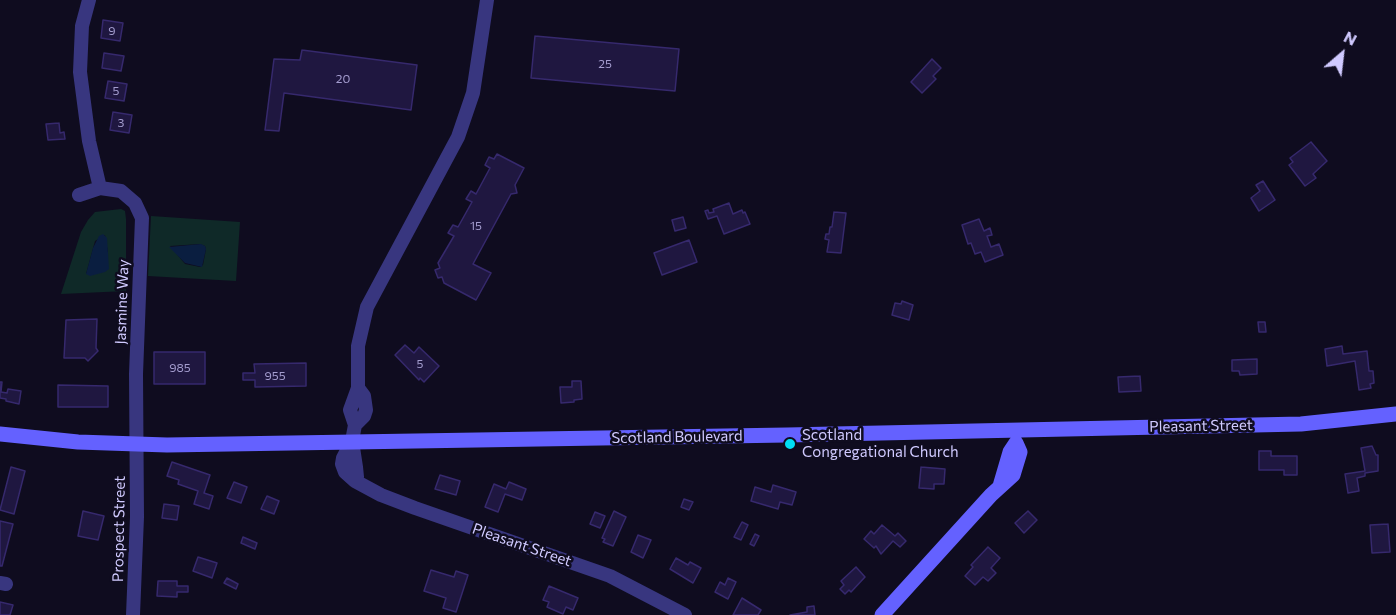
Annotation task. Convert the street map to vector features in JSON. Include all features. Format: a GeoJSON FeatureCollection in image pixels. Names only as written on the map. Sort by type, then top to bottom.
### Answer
{"type":"FeatureCollection","features":[{"type":"Feature","properties":{"kind":"main road","name":"Pleasant Street"},"geometry":{"type":"LineString","coordinates":[[1017,436],[1301,424],[1396,414]]}},
{"type":"Feature","properties":{"kind":"main road"},"geometry":{"type":"LineString","coordinates":[[0,434],[137,445],[351,441]]}},
{"type":"Feature","properties":{"kind":"main road","name":"Scotland Boulevard"},"geometry":{"type":"LineString","coordinates":[[351,441],[787,435],[1017,436]]}},
{"type":"Feature","properties":{"kind":"main road"},"geometry":{"type":"LineString","coordinates":[[882,615],[1000,486],[1008,481],[1017,467],[1020,452],[1017,436]]}},
{"type":"Feature","properties":{"kind":"street"},"geometry":{"type":"LineString","coordinates":[[79,195],[100,188],[89,141],[80,72],[82,26],[90,0]]}},
{"type":"Feature","properties":{"kind":"street"},"geometry":{"type":"LineString","coordinates":[[351,441],[356,425],[366,410],[364,396],[358,388],[358,346],[367,307],[458,138],[473,93],[487,0]]}},
{"type":"Feature","properties":{"kind":"street","name":"Jasmine Way"},"geometry":{"type":"LineString","coordinates":[[100,188],[121,191],[140,211],[142,218],[136,374],[137,445]]}},
{"type":"Feature","properties":{"kind":"street","name":"Pleasant Street"},"geometry":{"type":"LineString","coordinates":[[351,441],[343,458],[342,464],[345,472],[355,481],[381,495],[610,576],[685,615]]}},
{"type":"Feature","properties":{"kind":"street","name":"Prospect Street"},"geometry":{"type":"LineString","coordinates":[[133,615],[137,445]]}},
{"type":"Feature","properties":{"kind":"green space"},"geometry":{"type":"Polygon","coordinates":[[[121,209],[125,211],[126,291],[61,294],[81,232],[95,212],[121,209]],[[105,235],[95,241],[86,274],[108,252],[105,235]]]}},
{"type":"Feature","properties":{"kind":"green space"},"geometry":{"type":"Polygon","coordinates":[[[151,216],[240,222],[236,281],[148,276],[151,216]],[[200,244],[170,246],[185,264],[200,267],[203,265],[205,246],[200,244]]]}},
{"type":"Feature","properties":{"kind":"water"},"geometry":{"type":"Polygon","coordinates":[[[103,234],[107,238],[109,269],[90,276],[86,274],[93,248],[99,236],[103,234]]]}},
{"type":"Feature","properties":{"kind":"water"},"geometry":{"type":"Polygon","coordinates":[[[201,244],[206,249],[202,267],[185,263],[169,247],[201,244]]]}},
{"type":"Feature","properties":{"kind":"building"},"geometry":{"type":"Polygon","coordinates":[[[103,20],[123,23],[120,41],[101,38],[103,20]]]}},
{"type":"Feature","properties":{"kind":"building"},"geometry":{"type":"Polygon","coordinates":[[[535,36],[679,49],[675,91],[531,78],[535,36]]]}},
{"type":"Feature","properties":{"kind":"building"},"geometry":{"type":"Polygon","coordinates":[[[302,50],[417,65],[411,110],[284,93],[279,131],[265,130],[274,59],[300,60],[302,50]]]}},
{"type":"Feature","properties":{"kind":"building"},"geometry":{"type":"Polygon","coordinates":[[[104,53],[124,56],[121,71],[102,68],[104,53]]]}},
{"type":"Feature","properties":{"kind":"building"},"geometry":{"type":"Polygon","coordinates":[[[932,59],[941,68],[933,76],[936,79],[922,93],[911,82],[932,59]]]}},
{"type":"Feature","properties":{"kind":"building"},"geometry":{"type":"Polygon","coordinates":[[[108,81],[127,84],[124,101],[105,98],[108,81]]]}},
{"type":"Feature","properties":{"kind":"building"},"geometry":{"type":"Polygon","coordinates":[[[113,112],[132,115],[129,133],[110,130],[113,112]]]}},
{"type":"Feature","properties":{"kind":"building"},"geometry":{"type":"Polygon","coordinates":[[[59,123],[60,133],[64,132],[65,139],[48,140],[46,124],[59,123]]]}},
{"type":"Feature","properties":{"kind":"building"},"geometry":{"type":"Polygon","coordinates":[[[1311,142],[1327,161],[1313,174],[1316,178],[1305,186],[1289,165],[1293,162],[1290,158],[1311,142]]]}},
{"type":"Feature","properties":{"kind":"building"},"geometry":{"type":"Polygon","coordinates":[[[497,154],[524,168],[515,185],[517,193],[511,194],[473,264],[491,273],[476,300],[444,283],[442,277],[438,278],[435,270],[440,268],[438,263],[454,236],[448,233],[453,225],[458,227],[472,202],[466,199],[471,191],[476,194],[490,168],[485,165],[489,157],[494,159],[497,154]]]}},
{"type":"Feature","properties":{"kind":"building"},"geometry":{"type":"Polygon","coordinates":[[[1263,181],[1275,200],[1259,211],[1251,198],[1260,191],[1256,185],[1263,181]]]}},
{"type":"Feature","properties":{"kind":"building"},"geometry":{"type":"Polygon","coordinates":[[[729,203],[733,214],[742,210],[743,213],[745,212],[750,224],[724,234],[717,216],[708,219],[705,211],[714,212],[713,209],[729,203]]]}},
{"type":"Feature","properties":{"kind":"building"},"geometry":{"type":"Polygon","coordinates":[[[834,212],[846,213],[841,253],[827,252],[829,240],[825,239],[832,227],[834,212]]]}},
{"type":"Feature","properties":{"kind":"building"},"geometry":{"type":"Polygon","coordinates":[[[683,217],[686,228],[675,231],[672,220],[683,217]]]}},
{"type":"Feature","properties":{"kind":"building"},"geometry":{"type":"Polygon","coordinates":[[[979,219],[984,231],[990,228],[992,235],[987,236],[991,247],[999,244],[1003,255],[985,262],[981,252],[975,254],[971,243],[968,244],[962,225],[979,219]]]}},
{"type":"Feature","properties":{"kind":"building"},"geometry":{"type":"Polygon","coordinates":[[[689,240],[697,262],[662,275],[654,253],[689,240]]]}},
{"type":"Feature","properties":{"kind":"building"},"geometry":{"type":"Polygon","coordinates":[[[902,301],[913,305],[909,320],[892,315],[895,303],[901,304],[902,301]]]}},
{"type":"Feature","properties":{"kind":"building"},"geometry":{"type":"Polygon","coordinates":[[[97,319],[96,348],[98,351],[88,361],[85,358],[64,358],[66,320],[97,319]]]}},
{"type":"Feature","properties":{"kind":"building"},"geometry":{"type":"Polygon","coordinates":[[[1258,322],[1265,322],[1266,332],[1259,332],[1258,322]]]}},
{"type":"Feature","properties":{"kind":"building"},"geometry":{"type":"Polygon","coordinates":[[[405,345],[414,353],[419,347],[439,366],[424,382],[420,378],[419,380],[395,355],[405,345]]]}},
{"type":"Feature","properties":{"kind":"building"},"geometry":{"type":"Polygon","coordinates":[[[1342,346],[1343,354],[1367,351],[1369,371],[1373,371],[1374,383],[1370,384],[1371,388],[1359,390],[1355,361],[1327,366],[1325,349],[1342,346]]]}},
{"type":"Feature","properties":{"kind":"building"},"geometry":{"type":"Polygon","coordinates":[[[154,352],[205,352],[205,384],[154,384],[154,352]]]}},
{"type":"Feature","properties":{"kind":"building"},"geometry":{"type":"Polygon","coordinates":[[[1257,359],[1257,374],[1240,375],[1239,371],[1232,371],[1232,360],[1257,359]]]}},
{"type":"Feature","properties":{"kind":"building"},"geometry":{"type":"Polygon","coordinates":[[[306,363],[306,386],[255,387],[255,380],[243,380],[243,373],[255,373],[254,364],[306,363]]]}},
{"type":"Feature","properties":{"kind":"building"},"geometry":{"type":"Polygon","coordinates":[[[1140,376],[1141,391],[1119,392],[1118,377],[1140,376]]]}},
{"type":"Feature","properties":{"kind":"building"},"geometry":{"type":"Polygon","coordinates":[[[572,381],[581,381],[582,399],[561,403],[560,387],[572,387],[572,381]]]}},
{"type":"Feature","properties":{"kind":"building"},"geometry":{"type":"Polygon","coordinates":[[[0,382],[2,382],[1,392],[7,393],[8,389],[21,391],[19,404],[0,398],[0,382]]]}},
{"type":"Feature","properties":{"kind":"building"},"geometry":{"type":"Polygon","coordinates":[[[58,385],[108,386],[108,407],[58,407],[58,385]]]}},
{"type":"Feature","properties":{"kind":"building"},"geometry":{"type":"Polygon","coordinates":[[[1372,446],[1378,455],[1378,471],[1365,473],[1365,476],[1357,478],[1359,491],[1348,493],[1345,474],[1365,471],[1361,448],[1372,446]]]}},
{"type":"Feature","properties":{"kind":"building"},"geometry":{"type":"Polygon","coordinates":[[[1259,451],[1271,451],[1271,456],[1297,456],[1297,475],[1284,475],[1284,470],[1259,470],[1259,451]]]}},
{"type":"Feature","properties":{"kind":"building"},"geometry":{"type":"Polygon","coordinates":[[[172,462],[210,475],[204,493],[213,496],[209,509],[194,504],[198,491],[178,484],[179,480],[167,476],[172,462]]]}},
{"type":"Feature","properties":{"kind":"building"},"geometry":{"type":"Polygon","coordinates":[[[11,467],[25,471],[14,514],[0,510],[11,467]]]}},
{"type":"Feature","properties":{"kind":"building"},"geometry":{"type":"Polygon","coordinates":[[[921,467],[945,469],[944,484],[934,484],[934,489],[919,488],[921,467]]]}},
{"type":"Feature","properties":{"kind":"building"},"geometry":{"type":"Polygon","coordinates":[[[440,475],[460,481],[456,495],[435,489],[440,475]]]}},
{"type":"Feature","properties":{"kind":"building"},"geometry":{"type":"Polygon","coordinates":[[[234,482],[247,487],[241,503],[227,498],[234,482]]]}},
{"type":"Feature","properties":{"kind":"building"},"geometry":{"type":"Polygon","coordinates":[[[509,482],[526,489],[522,500],[505,494],[498,512],[485,507],[494,484],[506,489],[509,482]]]}},
{"type":"Feature","properties":{"kind":"building"},"geometry":{"type":"Polygon","coordinates":[[[773,485],[796,492],[792,505],[780,502],[778,509],[751,501],[755,487],[771,492],[773,485]]]}},
{"type":"Feature","properties":{"kind":"building"},"geometry":{"type":"Polygon","coordinates":[[[267,496],[279,501],[274,514],[261,509],[267,496]]]}},
{"type":"Feature","properties":{"kind":"building"},"geometry":{"type":"Polygon","coordinates":[[[684,499],[693,502],[689,510],[681,507],[684,499]]]}},
{"type":"Feature","properties":{"kind":"building"},"geometry":{"type":"Polygon","coordinates":[[[164,504],[179,506],[177,520],[162,518],[164,504]]]}},
{"type":"Feature","properties":{"kind":"building"},"geometry":{"type":"Polygon","coordinates":[[[83,511],[104,516],[98,540],[78,536],[83,511]]]}},
{"type":"Feature","properties":{"kind":"building"},"geometry":{"type":"Polygon","coordinates":[[[614,511],[626,517],[613,546],[603,542],[605,539],[602,538],[614,511]]]}},
{"type":"Feature","properties":{"kind":"building"},"geometry":{"type":"Polygon","coordinates":[[[1028,511],[1037,520],[1024,533],[1015,523],[1028,511]]]}},
{"type":"Feature","properties":{"kind":"building"},"geometry":{"type":"Polygon","coordinates":[[[595,512],[605,516],[600,528],[590,524],[595,512]]]}},
{"type":"Feature","properties":{"kind":"building"},"geometry":{"type":"Polygon","coordinates":[[[0,521],[13,524],[2,566],[0,566],[0,521]]]}},
{"type":"Feature","properties":{"kind":"building"},"geometry":{"type":"Polygon","coordinates":[[[742,522],[748,525],[741,540],[734,537],[742,522]]]}},
{"type":"Feature","properties":{"kind":"building"},"geometry":{"type":"Polygon","coordinates":[[[1388,524],[1390,552],[1372,553],[1370,525],[1388,524]]]}},
{"type":"Feature","properties":{"kind":"building"},"geometry":{"type":"Polygon","coordinates":[[[882,525],[895,536],[898,533],[906,541],[900,547],[893,541],[881,554],[876,546],[874,548],[864,539],[871,531],[874,534],[882,525]]]}},
{"type":"Feature","properties":{"kind":"building"},"geometry":{"type":"Polygon","coordinates":[[[755,534],[759,536],[754,546],[750,544],[755,534]]]}},
{"type":"Feature","properties":{"kind":"building"},"geometry":{"type":"Polygon","coordinates":[[[638,535],[651,540],[643,558],[631,552],[638,535]]]}},
{"type":"Feature","properties":{"kind":"building"},"geometry":{"type":"Polygon","coordinates":[[[243,537],[257,543],[255,549],[241,543],[243,537]]]}},
{"type":"Feature","properties":{"kind":"building"},"geometry":{"type":"Polygon","coordinates":[[[988,547],[1000,558],[991,568],[996,573],[988,581],[983,577],[975,585],[965,576],[973,567],[971,565],[988,547]]]}},
{"type":"Feature","properties":{"kind":"building"},"geometry":{"type":"Polygon","coordinates":[[[198,557],[217,563],[212,578],[193,571],[198,557]]]}},
{"type":"Feature","properties":{"kind":"building"},"geometry":{"type":"Polygon","coordinates":[[[676,558],[688,565],[690,562],[701,568],[693,583],[670,569],[676,558]]]}},
{"type":"Feature","properties":{"kind":"building"},"geometry":{"type":"Polygon","coordinates":[[[856,567],[865,577],[851,592],[849,590],[845,594],[840,589],[844,585],[841,581],[856,567]]]}},
{"type":"Feature","properties":{"kind":"building"},"geometry":{"type":"Polygon","coordinates":[[[431,570],[454,577],[456,571],[468,575],[456,612],[443,608],[446,598],[424,591],[431,570]]]}},
{"type":"Feature","properties":{"kind":"building"},"geometry":{"type":"Polygon","coordinates":[[[227,578],[238,584],[236,589],[224,583],[227,578]]]}},
{"type":"Feature","properties":{"kind":"building"},"geometry":{"type":"Polygon","coordinates":[[[728,578],[736,582],[728,599],[715,592],[720,582],[725,585],[728,578]]]}},
{"type":"Feature","properties":{"kind":"building"},"geometry":{"type":"Polygon","coordinates":[[[158,581],[177,581],[177,586],[188,586],[188,592],[177,592],[177,597],[157,596],[158,581]]]}},
{"type":"Feature","properties":{"kind":"building"},"geometry":{"type":"Polygon","coordinates":[[[549,586],[578,598],[573,610],[566,607],[563,614],[547,607],[549,602],[543,600],[549,586]]]}},
{"type":"Feature","properties":{"kind":"building"},"geometry":{"type":"Polygon","coordinates":[[[742,598],[761,610],[758,615],[733,615],[742,598]]]}},
{"type":"Feature","properties":{"kind":"building"},"geometry":{"type":"Polygon","coordinates":[[[0,602],[13,605],[10,615],[0,615],[0,602]]]}},
{"type":"Feature","properties":{"kind":"building"},"geometry":{"type":"Polygon","coordinates":[[[814,606],[815,615],[790,615],[807,612],[807,607],[814,606]]]}},
{"type":"Feature","properties":{"kind":"place","name":"Scotland Congregational Church"},"geometry":{"type":"Point","coordinates":[790,444]}}]}
